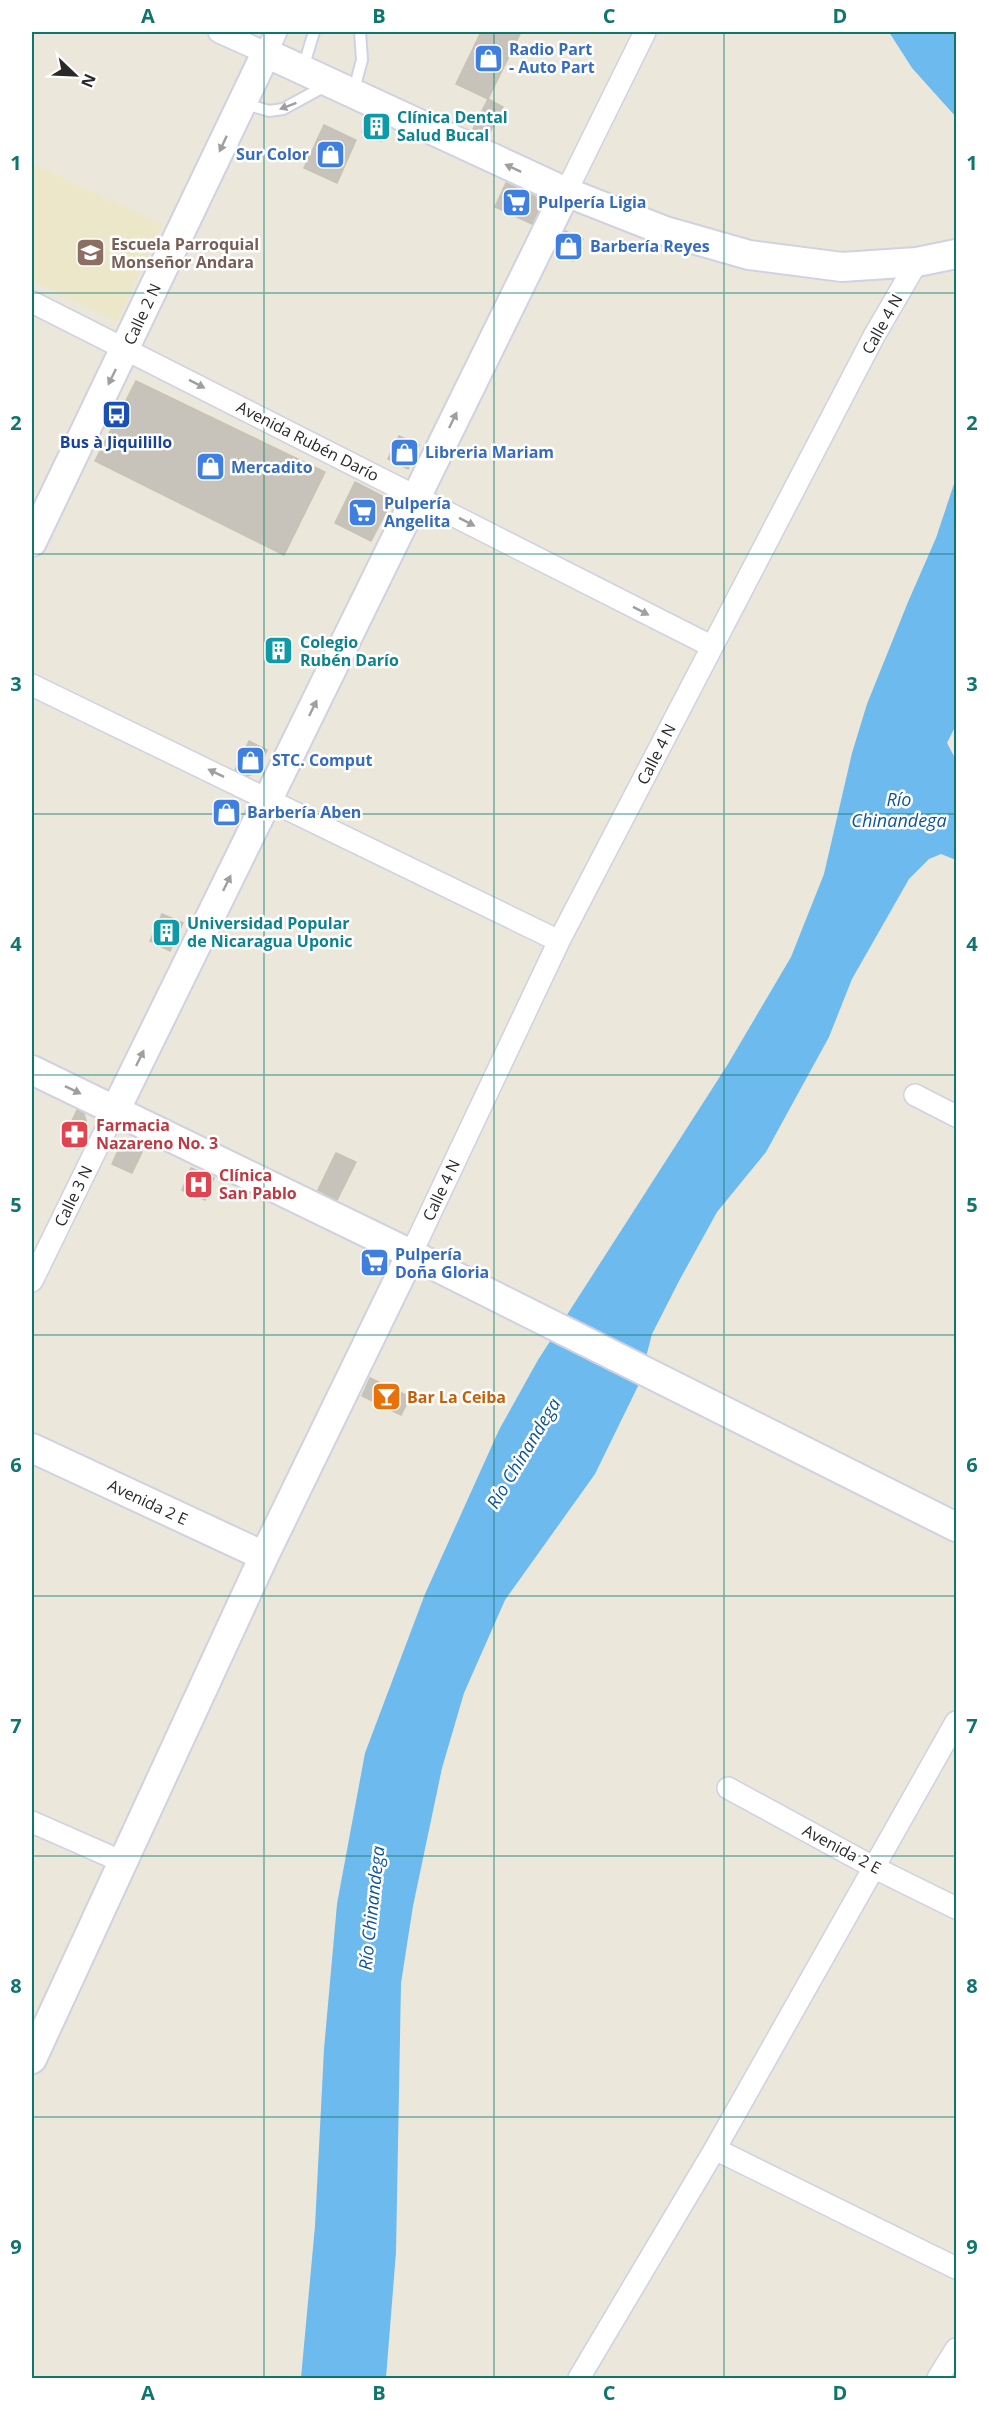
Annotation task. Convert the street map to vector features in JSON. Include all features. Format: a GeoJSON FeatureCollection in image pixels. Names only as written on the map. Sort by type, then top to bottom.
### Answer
{"type":"FeatureCollection","features":[{"type":"Feature","properties":{"kind":"street"},"geometry":{"type":"LineString","coordinates":[[219,32],[271,42],[302,70],[566,192],[665,231],[749,255],[842,267],[917,262],[957,255]]}},
{"type":"Feature","properties":{"kind":"street"},"geometry":{"type":"LineString","coordinates":[[114,1111],[645,32]]}},
{"type":"Feature","properties":{"kind":"street","name":"Calle 2 N"},"geometry":{"type":"LineString","coordinates":[[32,542],[271,42]]}},
{"type":"Feature","properties":{"kind":"street","name":"Calle 4 N"},"geometry":{"type":"LineString","coordinates":[[411,1254],[559,941],[874,336],[917,262]]}},
{"type":"Feature","properties":{"kind":"street","name":"Avenida Rubén Darío"},"geometry":{"type":"LineString","coordinates":[[32,302],[711,646]]}},
{"type":"Feature","properties":{"kind":"street"},"geometry":{"type":"LineString","coordinates":[[32,685],[559,941]]}},
{"type":"Feature","properties":{"kind":"street"},"geometry":{"type":"LineString","coordinates":[[32,1070],[411,1254],[957,1527]]}},
{"type":"Feature","properties":{"kind":"street"},"geometry":{"type":"LineString","coordinates":[[915,1095],[957,1116]]}},
{"type":"Feature","properties":{"kind":"street","name":"Calle 3 N"},"geometry":{"type":"LineString","coordinates":[[32,1281],[114,1111]]}},
{"type":"Feature","properties":{"kind":"street"},"geometry":{"type":"LineString","coordinates":[[32,2059],[264,1556],[411,1254]]}},
{"type":"Feature","properties":{"kind":"street","name":"Avenida 2 E"},"geometry":{"type":"LineString","coordinates":[[32,1448],[264,1556]]}},
{"type":"Feature","properties":{"kind":"street"},"geometry":{"type":"LineString","coordinates":[[579,2379],[715,2149],[873,1867],[956,1726]]}},
{"type":"Feature","properties":{"kind":"street","name":"Avenida 2 E"},"geometry":{"type":"LineString","coordinates":[[728,1788],[873,1867],[957,1908]]}},
{"type":"Feature","properties":{"kind":"street"},"geometry":{"type":"LineString","coordinates":[[32,1822],[123,1862]]}},
{"type":"Feature","properties":{"kind":"street"},"geometry":{"type":"LineString","coordinates":[[715,2149],[957,2268]]}},
{"type":"Feature","properties":{"kind":"street"},"geometry":{"type":"LineString","coordinates":[[938,2379],[957,2349]]}},
{"type":"Feature","properties":{"kind":"lane"},"geometry":{"type":"LineString","coordinates":[[302,70],[314,32]]}},
{"type":"Feature","properties":{"kind":"lane"},"geometry":{"type":"LineString","coordinates":[[242,103],[269,111],[283,109],[342,88],[362,60],[360,32]]}},
{"type":"Feature","properties":{"kind":"shaded area","name":"Escuela Parroquial Monseñor Andara"},"geometry":{"type":"Polygon","coordinates":[[[32,163],[162,225],[117,321],[32,281],[32,163]]]}},
{"type":"Feature","properties":{"kind":"water"},"geometry":{"type":"Polygon","coordinates":[[[889,32],[956,32],[956,117],[912,68],[889,32]]]}},
{"type":"Feature","properties":{"kind":"water","name":"Río Chinandega"},"geometry":{"type":"Polygon","coordinates":[[[956,478],[956,725],[947,743],[956,760],[956,860],[941,854],[929,859],[909,879],[852,979],[829,1037],[766,1152],[717,1212],[679,1281],[652,1334],[639,1384],[595,1474],[505,1600],[464,1693],[442,1768],[413,1906],[401,1983],[396,2252],[386,2378],[301,2378],[315,2226],[324,2049],[337,1904],[365,1753],[425,1594],[499,1430],[538,1360],[728,1064],[791,957],[824,874],[852,753],[867,704],[936,538],[956,478]]]}},
{"type":"Feature","properties":{"kind":"building","name":"Radio Part - Auto Part"},"geometry":{"type":"Polygon","coordinates":[[[481,32],[521,32],[488,99],[456,84],[481,32]]]}},
{"type":"Feature","properties":{"kind":"building"},"geometry":{"type":"Polygon","coordinates":[[[488,99],[503,107],[488,136],[473,129],[488,99]]]}},
{"type":"Feature","properties":{"kind":"building","name":"Clínica Dental Salud Bucal"},"geometry":{"type":"Polygon","coordinates":[[[368,118],[387,127],[381,141],[362,132],[368,118]]]}},
{"type":"Feature","properties":{"kind":"building","name":"Sur Color"},"geometry":{"type":"Polygon","coordinates":[[[324,125],[356,140],[337,183],[304,168],[324,125]]]}},
{"type":"Feature","properties":{"kind":"building","name":"Pulpería Ligia"},"geometry":{"type":"Polygon","coordinates":[[[506,183],[536,197],[539,209],[532,224],[495,207],[506,183]]]}},
{"type":"Feature","properties":{"kind":"building","name":"Barbería Reyes"},"geometry":{"type":"Polygon","coordinates":[[[565,231],[583,239],[573,261],[555,252],[565,231]]]}},
{"type":"Feature","properties":{"kind":"building","name":"Mercadito"},"geometry":{"type":"Polygon","coordinates":[[[136,381],[325,472],[284,555],[95,461],[136,381]]]}},
{"type":"Feature","properties":{"kind":"building","name":"Libreria Mariam"},"geometry":{"type":"Polygon","coordinates":[[[399,436],[419,445],[408,469],[388,459],[399,436]]]}},
{"type":"Feature","properties":{"kind":"building","name":"Pulpería Angelita"},"geometry":{"type":"Polygon","coordinates":[[[355,482],[392,501],[371,541],[335,523],[355,482]]]}},
{"type":"Feature","properties":{"kind":"building","name":"STC. Comput"},"geometry":{"type":"Polygon","coordinates":[[[249,741],[267,750],[257,772],[248,776],[235,770],[249,741]]]}},
{"type":"Feature","properties":{"kind":"building","name":"Universidad Popular de Nicaragua Uponic"},"geometry":{"type":"Polygon","coordinates":[[[162,914],[183,923],[170,951],[150,941],[162,914]]]}},
{"type":"Feature","properties":{"kind":"building","name":"Farmacia Nazareno No. 3"},"geometry":{"type":"Polygon","coordinates":[[[77,1110],[84,1114],[87,1125],[77,1149],[62,1142],[77,1110]]]}},
{"type":"Feature","properties":{"kind":"building"},"geometry":{"type":"Polygon","coordinates":[[[122,1142],[142,1152],[132,1173],[112,1164],[122,1142]]]}},
{"type":"Feature","properties":{"kind":"building"},"geometry":{"type":"Polygon","coordinates":[[[336,1153],[356,1162],[337,1200],[318,1190],[336,1153]]]}},
{"type":"Feature","properties":{"kind":"building","name":"Clínica San Pablo"},"geometry":{"type":"Polygon","coordinates":[[[191,1168],[214,1178],[205,1200],[182,1190],[191,1168]]]}},
{"type":"Feature","properties":{"kind":"building","name":"Pulpería Doña Gloria"},"geometry":{"type":"Polygon","coordinates":[[[368,1251],[385,1260],[379,1275],[361,1267],[368,1251]]]}},
{"type":"Feature","properties":{"kind":"building","name":"Bar La Ceiba"},"geometry":{"type":"Polygon","coordinates":[[[370,1378],[410,1397],[401,1415],[362,1396],[370,1378]]]}},
{"type":"Feature","properties":{"kind":"place","name":"Radio Part - Auto Part"},"geometry":{"type":"Point","coordinates":[488,58]}},
{"type":"Feature","properties":{"kind":"place","name":"Clínica Dental Salud Bucal"},"geometry":{"type":"Point","coordinates":[376,126]}},
{"type":"Feature","properties":{"kind":"place","name":"Sur Color"},"geometry":{"type":"Point","coordinates":[330,154]}},
{"type":"Feature","properties":{"kind":"place","name":"Pulpería Ligia"},"geometry":{"type":"Point","coordinates":[517,202]}},
{"type":"Feature","properties":{"kind":"place","name":"Barbería Reyes"},"geometry":{"type":"Point","coordinates":[569,246]}},
{"type":"Feature","properties":{"kind":"place","name":"Escuela Parroquial Monseñor Andara"},"geometry":{"type":"Point","coordinates":[90,253]}},
{"type":"Feature","properties":{"kind":"place","name":"Bus à Jiquilillo"},"geometry":{"type":"Point","coordinates":[116,414]}},
{"type":"Feature","properties":{"kind":"place","name":"Libreria Mariam"},"geometry":{"type":"Point","coordinates":[404,452]}},
{"type":"Feature","properties":{"kind":"place","name":"Mercadito"},"geometry":{"type":"Point","coordinates":[210,467]}},
{"type":"Feature","properties":{"kind":"place","name":"Pulpería Angelita"},"geometry":{"type":"Point","coordinates":[363,512]}},
{"type":"Feature","properties":{"kind":"place","name":"Colegio Rubén Darío"},"geometry":{"type":"Point","coordinates":[279,651]}},
{"type":"Feature","properties":{"kind":"place","name":"STC. Comput"},"geometry":{"type":"Point","coordinates":[251,760]}},
{"type":"Feature","properties":{"kind":"place","name":"Barbería Aben"},"geometry":{"type":"Point","coordinates":[226,812]}},
{"type":"Feature","properties":{"kind":"place","name":"Universidad Popular de Nicaragua Uponic"},"geometry":{"type":"Point","coordinates":[166,932]}},
{"type":"Feature","properties":{"kind":"place","name":"Farmacia Nazareno No. 3"},"geometry":{"type":"Point","coordinates":[75,1134]}},
{"type":"Feature","properties":{"kind":"place","name":"Clínica San Pablo"},"geometry":{"type":"Point","coordinates":[198,1184]}},
{"type":"Feature","properties":{"kind":"place","name":"Pulpería Doña Gloria"},"geometry":{"type":"Point","coordinates":[374,1263]}},
{"type":"Feature","properties":{"kind":"place","name":"Bar La Ceiba"},"geometry":{"type":"Point","coordinates":[386,1397]}}]}
